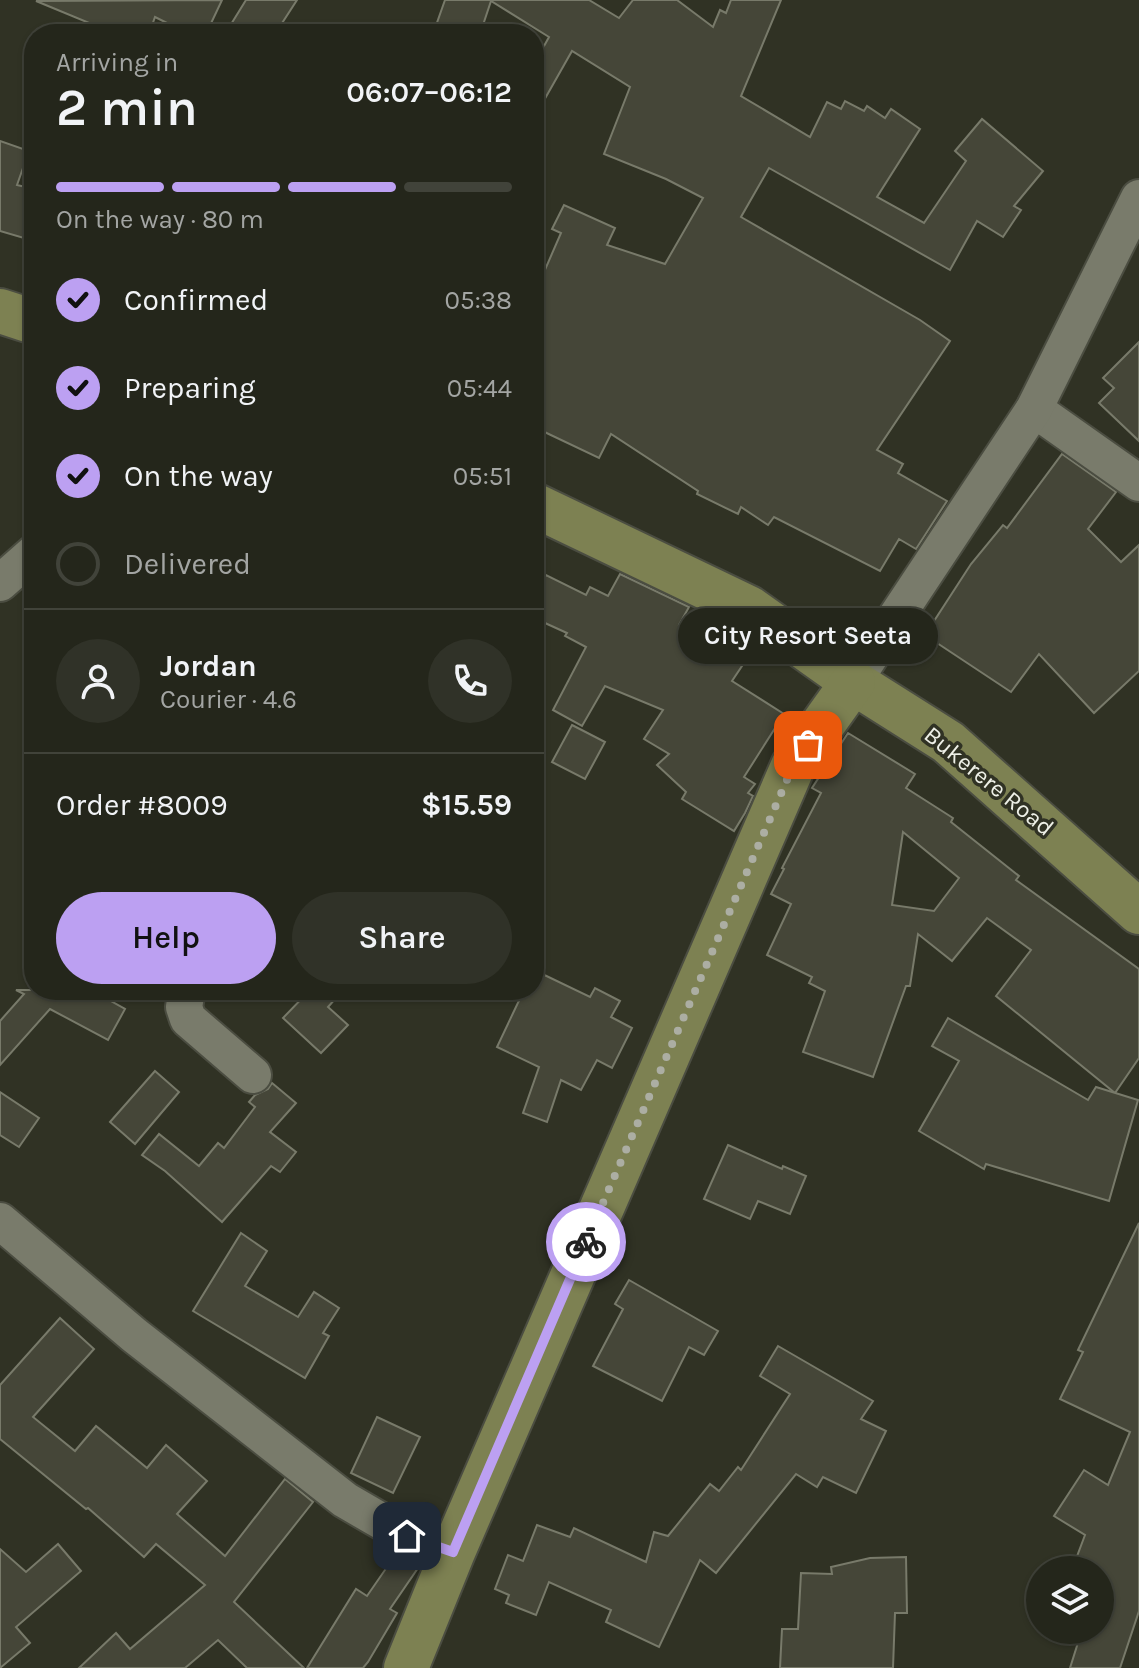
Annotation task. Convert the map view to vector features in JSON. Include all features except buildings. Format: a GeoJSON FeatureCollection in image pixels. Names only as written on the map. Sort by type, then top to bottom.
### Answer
{"type":"FeatureCollection","features":[{"type":"Feature","properties":{"kind":"street"},"geometry":{"type":"LineString","coordinates":[[406,1668],[453,1552],[793,766],[853,682],[1034,409],[1139,198]]}},
{"type":"Feature","properties":{"kind":"street"},"geometry":{"type":"LineString","coordinates":[[0,311],[24,319]]}},
{"type":"Feature","properties":{"kind":"street"},"geometry":{"type":"LineString","coordinates":[[1034,409],[1139,483]]}},
{"type":"Feature","properties":{"kind":"street","name":"Bukerere Road"},"geometry":{"type":"LineString","coordinates":[[544,512],[749,608],[853,682],[948,742],[1139,912]]}},
{"type":"Feature","properties":{"kind":"street"},"geometry":{"type":"LineString","coordinates":[[0,583],[24,562]]}},
{"type":"Feature","properties":{"kind":"street"},"geometry":{"type":"LineString","coordinates":[[185,1000],[188,1019],[253,1075]]}},
{"type":"Feature","properties":{"kind":"street"},"geometry":{"type":"LineString","coordinates":[[0,1221],[134,1335],[345,1500],[407,1536],[453,1552]]}},
{"type":"Feature","properties":{"kind":"way so far"},"geometry":{"type":"LineString","coordinates":[[586,1242],[793,766],[808,745]]}},
{"type":"Feature","properties":{"kind":"place","name":"City Resort Seeta"},"geometry":{"type":"Point","coordinates":[808,745]}},
{"type":"Feature","properties":{"kind":"route"},"geometry":{"type":"LineString","coordinates":[[407,1536],[453,1552],[586,1242]]}}]}
